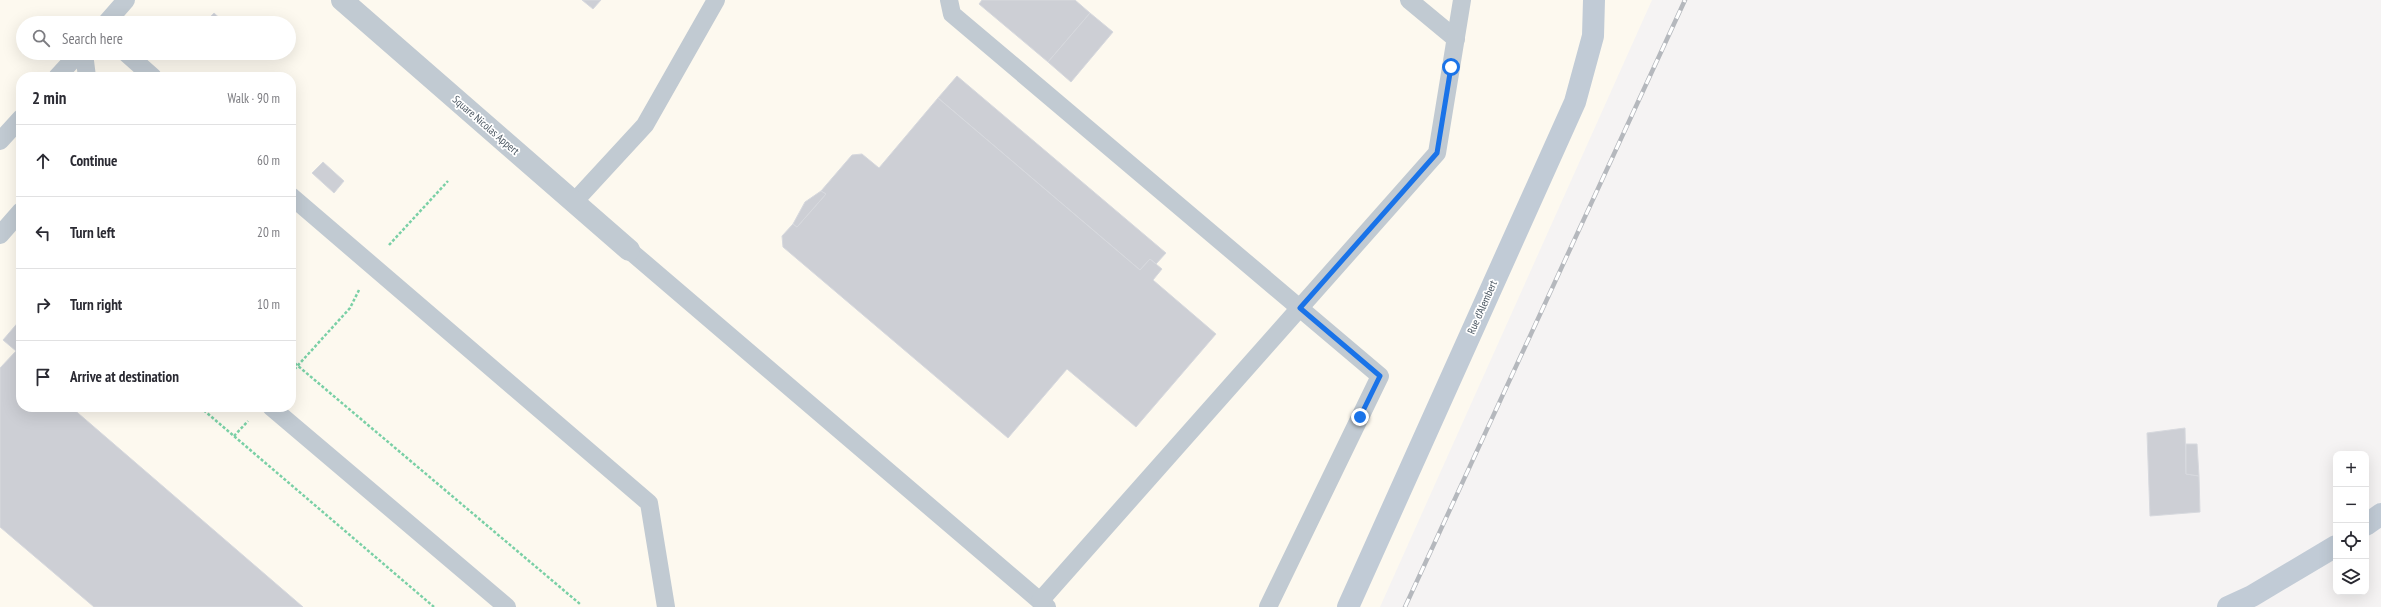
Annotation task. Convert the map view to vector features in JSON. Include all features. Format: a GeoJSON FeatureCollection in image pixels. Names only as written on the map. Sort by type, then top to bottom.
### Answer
{"type":"FeatureCollection","features":[{"type":"Feature","properties":{"kind":"street","name":"Square Nicolas Appert"},"geometry":{"type":"LineString","coordinates":[[342,0],[629,250]]}},
{"type":"Feature","properties":{"kind":"street","name":"Rue d’Alembert"},"geometry":{"type":"LineString","coordinates":[[1348,607],[1575,102],[1592,36],[1594,0]]}},
{"type":"Feature","properties":{"kind":"street"},"geometry":{"type":"LineString","coordinates":[[2369,523],[2381,514]]}},
{"type":"Feature","properties":{"kind":"street"},"geometry":{"type":"LineString","coordinates":[[2228,607],[2272,585],[2333,548]]}},
{"type":"Feature","properties":{"kind":"lane"},"geometry":{"type":"LineString","coordinates":[[574,202],[645,125],[716,0]]}},
{"type":"Feature","properties":{"kind":"lane"},"geometry":{"type":"LineString","coordinates":[[949,0],[952,14],[1380,376],[1268,607]]}},
{"type":"Feature","properties":{"kind":"lane"},"geometry":{"type":"LineString","coordinates":[[1409,0],[1456,39]]}},
{"type":"Feature","properties":{"kind":"lane"},"geometry":{"type":"LineString","coordinates":[[629,250],[1044,604],[1300,308],[1437,153],[1462,0]]}},
{"type":"Feature","properties":{"kind":"lane"},"geometry":{"type":"LineString","coordinates":[[112,16],[125,2]]}},
{"type":"Feature","properties":{"kind":"lane"},"geometry":{"type":"LineString","coordinates":[[124,16],[125,2]]}},
{"type":"Feature","properties":{"kind":"lane"},"geometry":{"type":"LineString","coordinates":[[62,72],[73,60]]}},
{"type":"Feature","properties":{"kind":"lane"},"geometry":{"type":"LineString","coordinates":[[85,60],[86,72]]}},
{"type":"Feature","properties":{"kind":"lane"},"geometry":{"type":"LineString","coordinates":[[134,60],[147,72]]}},
{"type":"Feature","properties":{"kind":"lane"},"geometry":{"type":"LineString","coordinates":[[0,141],[16,123]]}},
{"type":"Feature","properties":{"kind":"lane"},"geometry":{"type":"LineString","coordinates":[[296,200],[649,503],[666,607]]}},
{"type":"Feature","properties":{"kind":"lane"},"geometry":{"type":"LineString","coordinates":[[0,235],[16,217]]}},
{"type":"Feature","properties":{"kind":"lane"},"geometry":{"type":"LineString","coordinates":[[277,412],[507,607]]}},
{"type":"Feature","properties":{"kind":"path"},"geometry":{"type":"LineString","coordinates":[[296,364],[580,604]]}},
{"type":"Feature","properties":{"kind":"path"},"geometry":{"type":"LineString","coordinates":[[206,412],[434,607]]}},
{"type":"Feature","properties":{"kind":"shaded area"},"geometry":{"type":"Polygon","coordinates":[[[0,0],[1652,0],[1380,607],[0,607],[0,0]]]}},
{"type":"Feature","properties":{"kind":"building"},"geometry":{"type":"Polygon","coordinates":[[[582,0],[601,0],[593,9],[582,0]]]}},
{"type":"Feature","properties":{"kind":"building"},"geometry":{"type":"Polygon","coordinates":[[[982,0],[1075,0],[1090,13],[1048,62],[979,4],[982,0]]]}},
{"type":"Feature","properties":{"kind":"building"},"geometry":{"type":"Polygon","coordinates":[[[1090,13],[1113,32],[1071,82],[1048,62],[1090,13]]]}},
{"type":"Feature","properties":{"kind":"building"},"geometry":{"type":"Polygon","coordinates":[[[957,76],[1166,253],[1156,264],[1150,259],[1140,270],[938,98],[957,76]]]}},
{"type":"Feature","properties":{"kind":"building"},"geometry":{"type":"Polygon","coordinates":[[[938,98],[1140,270],[1150,259],[1162,269],[1153,280],[1216,334],[1136,427],[1067,369],[1008,438],[783,247],[782,236],[793,224],[797,227],[826,194],[821,191],[852,155],[862,154],[879,168],[938,98]]]}},
{"type":"Feature","properties":{"kind":"building"},"geometry":{"type":"Polygon","coordinates":[[[323,162],[344,181],[334,193],[312,173],[323,162]]]}},
{"type":"Feature","properties":{"kind":"building"},"geometry":{"type":"Polygon","coordinates":[[[821,191],[826,194],[797,227],[793,224],[805,202],[821,191]]]}},
{"type":"Feature","properties":{"kind":"building"},"geometry":{"type":"Polygon","coordinates":[[[16,325],[16,351],[3,340],[16,325]]]}},
{"type":"Feature","properties":{"kind":"building"},"geometry":{"type":"Polygon","coordinates":[[[16,351],[16,412],[77,412],[303,607],[94,607],[0,527],[0,368],[16,351]]]}},
{"type":"Feature","properties":{"kind":"building"},"geometry":{"type":"Polygon","coordinates":[[[2185,428],[2186,474],[2199,476],[2200,512],[2150,516],[2147,433],[2185,428]]]}},
{"type":"Feature","properties":{"kind":"building"},"geometry":{"type":"Polygon","coordinates":[[[2186,444],[2197,444],[2199,476],[2186,474],[2186,444]]]}},
{"type":"Feature","properties":{"kind":"railway"},"geometry":{"type":"LineString","coordinates":[[1405,607],[1685,0]]}},
{"type":"Feature","properties":{"kind":"route"},"geometry":{"type":"LineString","coordinates":[[1360,417],[1380,376],[1300,308],[1437,153],[1451,67]]}}]}
